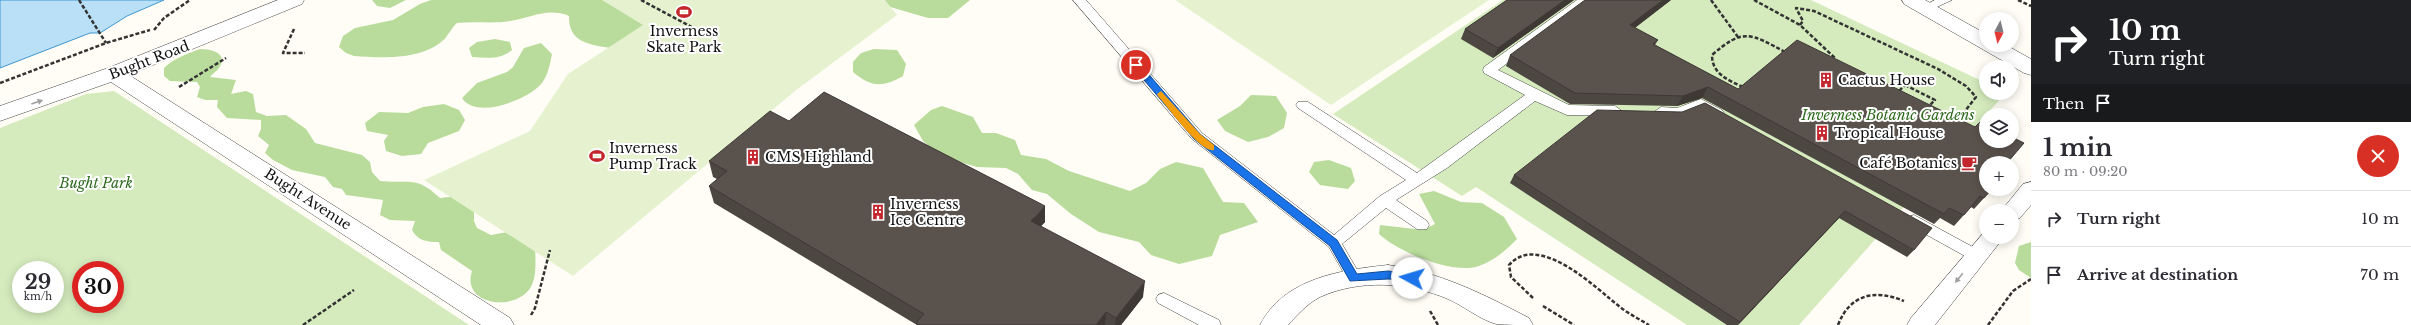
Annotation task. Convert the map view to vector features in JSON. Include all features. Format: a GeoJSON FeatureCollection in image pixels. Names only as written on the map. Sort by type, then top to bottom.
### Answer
{"type":"FeatureCollection","features":[{"type":"Feature","properties":{"kind":"street","name":"Bught Road"},"geometry":{"type":"LineString","coordinates":[[0,114],[115,73],[295,0]]}},
{"type":"Feature","properties":{"kind":"street"},"geometry":{"type":"LineString","coordinates":[[1918,4],[1979,38]]}},
{"type":"Feature","properties":{"kind":"street"},"geometry":{"type":"LineString","coordinates":[[2003,52],[2031,68]]}},
{"type":"Feature","properties":{"kind":"street","name":"Bught Avenue"},"geometry":{"type":"LineString","coordinates":[[115,73],[120,79],[501,325]]}},
{"type":"Feature","properties":{"kind":"street"},"geometry":{"type":"LineString","coordinates":[[2019,204],[2031,190]]}},
{"type":"Feature","properties":{"kind":"street"},"geometry":{"type":"LineString","coordinates":[[1920,325],[1986,244]]}},
{"type":"Feature","properties":{"kind":"street"},"geometry":{"type":"LineString","coordinates":[[1273,325],[1290,306],[1312,290],[1354,278],[1388,275],[1412,278],[1456,292],[1520,325]]}},
{"type":"Feature","properties":{"kind":"lane"},"geometry":{"type":"LineString","coordinates":[[1079,0],[1197,136],[1334,243],[1354,278]]}},
{"type":"Feature","properties":{"kind":"lane"},"geometry":{"type":"LineString","coordinates":[[1585,0],[1489,70],[1534,95],[1568,110],[1631,112]]}},
{"type":"Feature","properties":{"kind":"lane"},"geometry":{"type":"LineString","coordinates":[[1918,4],[1946,0]]}},
{"type":"Feature","properties":{"kind":"lane"},"geometry":{"type":"LineString","coordinates":[[1334,243],[1385,200],[1417,180],[1534,95]]}},
{"type":"Feature","properties":{"kind":"lane"},"geometry":{"type":"LineString","coordinates":[[1646,112],[1678,113],[1701,104],[1728,119]]}},
{"type":"Feature","properties":{"kind":"lane"},"geometry":{"type":"LineString","coordinates":[[1303,105],[1417,180]]}},
{"type":"Feature","properties":{"kind":"lane"},"geometry":{"type":"LineString","coordinates":[[1385,200],[1422,225]]}},
{"type":"Feature","properties":{"kind":"lane"},"geometry":{"type":"LineString","coordinates":[[1899,213],[1977,256]]}},
{"type":"Feature","properties":{"kind":"lane"},"geometry":{"type":"LineString","coordinates":[[1164,299],[1213,325]]}},
{"type":"Feature","properties":{"kind":"path"},"geometry":{"type":"LineString","coordinates":[[79,0],[106,43]]}},
{"type":"Feature","properties":{"kind":"path"},"geometry":{"type":"LineString","coordinates":[[154,30],[164,18],[190,0]]}},
{"type":"Feature","properties":{"kind":"path"},"geometry":{"type":"LineString","coordinates":[[641,0],[701,32]]}},
{"type":"Feature","properties":{"kind":"path"},"geometry":{"type":"LineString","coordinates":[[1711,0],[1738,37]]}},
{"type":"Feature","properties":{"kind":"path"},"geometry":{"type":"LineString","coordinates":[[1754,0],[1800,25],[1838,61]]}},
{"type":"Feature","properties":{"kind":"path"},"geometry":{"type":"LineString","coordinates":[[2018,0],[2031,6]]}},
{"type":"Feature","properties":{"kind":"path"},"geometry":{"type":"LineString","coordinates":[[1800,25],[1803,21],[1796,8],[1814,11],[1938,69],[1960,82],[1976,97],[1959,121],[1955,118]]}},
{"type":"Feature","properties":{"kind":"path"},"geometry":{"type":"LineString","coordinates":[[0,83],[106,43],[160,28]]}},
{"type":"Feature","properties":{"kind":"path"},"geometry":{"type":"LineString","coordinates":[[294,29],[283,53],[305,53]]}},
{"type":"Feature","properties":{"kind":"path"},"geometry":{"type":"LineString","coordinates":[[1745,88],[1717,72],[1711,62],[1712,55],[1730,40],[1738,37],[1750,37],[1768,43],[1787,53]]}},
{"type":"Feature","properties":{"kind":"path"},"geometry":{"type":"LineString","coordinates":[[174,90],[226,58]]}},
{"type":"Feature","properties":{"kind":"path"},"geometry":{"type":"LineString","coordinates":[[1905,85],[1935,100],[1924,111],[1894,96],[1900,91],[1905,85]]}},
{"type":"Feature","properties":{"kind":"path"},"geometry":{"type":"LineString","coordinates":[[1894,88],[1900,91]]}},
{"type":"Feature","properties":{"kind":"path"},"geometry":{"type":"LineString","coordinates":[[1929,106],[1936,109]]}},
{"type":"Feature","properties":{"kind":"path"},"geometry":{"type":"LineString","coordinates":[[531,316],[535,308],[550,250]]}},
{"type":"Feature","properties":{"kind":"path"},"geometry":{"type":"LineString","coordinates":[[1535,300],[1524,292],[1511,277],[1509,265],[1515,258],[1529,255],[1564,263],[1587,278],[1619,306],[1648,325]]}},
{"type":"Feature","properties":{"kind":"path"},"geometry":{"type":"LineString","coordinates":[[1988,325],[2013,291],[2031,279]]}},
{"type":"Feature","properties":{"kind":"path"},"geometry":{"type":"LineString","coordinates":[[303,325],[354,290]]}},
{"type":"Feature","properties":{"kind":"path"},"geometry":{"type":"LineString","coordinates":[[1838,325],[1840,316],[1847,306],[1868,295],[1890,294],[1908,303]]}},
{"type":"Feature","properties":{"kind":"path"},"geometry":{"type":"LineString","coordinates":[[1540,304],[1574,325]]}},
{"type":"Feature","properties":{"kind":"green space"},"geometry":{"type":"Polygon","coordinates":[[[372,0],[406,0],[390,8],[377,6],[372,0]]]}},
{"type":"Feature","properties":{"kind":"green space"},"geometry":{"type":"Polygon","coordinates":[[[431,0],[616,0],[659,14],[616,49],[584,42],[573,33],[570,26],[569,16],[554,13],[540,14],[504,22],[457,23],[446,38],[441,42],[432,48],[411,55],[388,57],[354,56],[346,53],[339,47],[343,36],[355,28],[393,20],[420,4],[431,0]]]}},
{"type":"Feature","properties":{"kind":"green space","name":"Inverness Pump Track"},"geometry":{"type":"Polygon","coordinates":[[[602,0],[885,0],[897,15],[795,91],[573,276],[424,180],[530,131],[568,74],[643,25],[602,0]]]}},
{"type":"Feature","properties":{"kind":"green space"},"geometry":{"type":"Polygon","coordinates":[[[866,0],[970,0],[948,18],[928,18],[866,0]]]}},
{"type":"Feature","properties":{"kind":"green space"},"geometry":{"type":"Polygon","coordinates":[[[1175,0],[1489,0],[1331,105],[1175,0]]]}},
{"type":"Feature","properties":{"kind":"green space","name":"Inverness Botanic Gardens"},"geometry":{"type":"Polygon","coordinates":[[[1503,0],[1811,0],[1979,80],[1979,100],[1999,100],[1992,108],[1979,108],[1979,123],[1799,325],[1687,325],[1476,187],[1462,196],[1333,114],[1503,0]]]}},
{"type":"Feature","properties":{"kind":"green space"},"geometry":{"type":"Polygon","coordinates":[[[495,39],[510,42],[512,50],[498,57],[472,57],[469,48],[477,42],[495,39]]]}},
{"type":"Feature","properties":{"kind":"green space"},"geometry":{"type":"Polygon","coordinates":[[[541,43],[552,54],[548,69],[542,83],[526,96],[502,105],[490,107],[478,107],[469,104],[462,98],[477,83],[507,72],[513,67],[524,48],[541,43]]]}},
{"type":"Feature","properties":{"kind":"green space"},"geometry":{"type":"Polygon","coordinates":[[[200,49],[213,51],[220,55],[222,59],[222,63],[219,68],[210,77],[236,80],[231,94],[246,91],[253,94],[256,112],[267,116],[286,115],[306,129],[315,143],[362,155],[370,162],[372,172],[380,181],[418,183],[425,186],[440,198],[459,196],[474,206],[474,221],[477,228],[491,235],[513,231],[535,242],[534,278],[527,292],[518,299],[506,302],[494,302],[483,299],[475,293],[471,283],[472,271],[441,250],[439,242],[427,241],[417,237],[412,230],[415,221],[390,220],[380,215],[383,200],[346,195],[342,189],[333,187],[325,177],[292,170],[273,160],[265,153],[269,145],[258,136],[261,129],[261,120],[227,118],[217,107],[218,100],[205,100],[197,97],[200,87],[197,82],[170,81],[164,76],[164,68],[172,62],[200,49]]]}},
{"type":"Feature","properties":{"kind":"green space"},"geometry":{"type":"Polygon","coordinates":[[[874,49],[897,50],[906,64],[903,76],[889,83],[877,84],[865,81],[853,72],[853,62],[861,53],[874,49]]]}},
{"type":"Feature","properties":{"kind":"green space","name":"Bught Park"},"geometry":{"type":"Polygon","coordinates":[[[114,91],[469,325],[0,325],[0,128],[86,94],[114,91]]]}},
{"type":"Feature","properties":{"kind":"green space"},"geometry":{"type":"Polygon","coordinates":[[[1251,95],[1276,96],[1287,113],[1284,128],[1268,137],[1248,142],[1225,131],[1217,120],[1240,106],[1251,95]]]}},
{"type":"Feature","properties":{"kind":"green space"},"geometry":{"type":"Polygon","coordinates":[[[444,104],[459,110],[465,120],[459,131],[428,143],[421,154],[402,156],[386,151],[384,141],[388,135],[367,131],[365,123],[379,112],[408,113],[423,107],[444,104]]]}},
{"type":"Feature","properties":{"kind":"green space"},"geometry":{"type":"Polygon","coordinates":[[[942,106],[973,117],[982,133],[996,133],[1015,140],[1021,155],[1046,159],[1069,171],[1130,191],[1146,183],[1160,169],[1176,162],[1203,168],[1223,202],[1244,203],[1258,222],[1220,235],[1212,256],[1179,264],[1151,255],[1139,242],[1099,232],[1071,214],[1047,194],[1032,190],[1018,174],[1006,168],[977,167],[942,157],[923,141],[914,125],[931,110],[942,106]]]}},
{"type":"Feature","properties":{"kind":"green space"},"geometry":{"type":"Polygon","coordinates":[[[1329,160],[1351,168],[1355,181],[1348,189],[1320,185],[1309,172],[1314,162],[1329,160]]]}},
{"type":"Feature","properties":{"kind":"green space"},"geometry":{"type":"Polygon","coordinates":[[[1434,191],[1461,202],[1482,203],[1504,217],[1517,239],[1490,261],[1479,266],[1468,268],[1441,265],[1426,260],[1399,248],[1379,234],[1380,225],[1423,230],[1435,224],[1419,194],[1434,191]]]}},
{"type":"Feature","properties":{"kind":"green space"},"geometry":{"type":"Polygon","coordinates":[[[2031,242],[2031,278],[2019,270],[2015,263],[2019,246],[2031,242]]]}},
{"type":"Feature","properties":{"kind":"water"},"geometry":{"type":"Polygon","coordinates":[[[0,0],[164,0],[127,16],[100,33],[90,33],[0,68],[0,0]]]}},
{"type":"Feature","properties":{"kind":"building"},"geometry":{"type":"Polygon","coordinates":[[[1507,0],[1565,0],[1498,48],[1465,29],[1507,0]]]}},
{"type":"Feature","properties":{"kind":"building"},"geometry":{"type":"Polygon","coordinates":[[[1585,0],[1663,0],[1630,25],[1658,40],[1653,44],[1738,89],[1797,40],[1975,127],[1979,123],[1979,148],[2019,148],[2019,140],[2024,143],[2013,156],[1979,156],[1980,196],[1964,215],[1949,208],[1944,214],[1708,87],[1683,96],[1575,93],[1510,55],[1585,0]]]}},
{"type":"Feature","properties":{"kind":"building","name":"Inverness Ice Centre"},"geometry":{"type":"Polygon","coordinates":[[[824,92],[1045,206],[1031,221],[1145,281],[1116,318],[1106,312],[1096,325],[920,325],[916,323],[924,314],[709,186],[727,171],[709,161],[770,111],[789,121],[824,92]]]}},
{"type":"Feature","properties":{"kind":"building"},"geometry":{"type":"Polygon","coordinates":[[[1705,103],[1932,228],[1914,250],[1845,211],[1740,322],[1514,175],[1597,110],[1682,112],[1705,103]]]}},
{"type":"Feature","properties":{"kind":"slow traffic"},"geometry":{"type":"LineString","coordinates":[[1161,94],[1197,136],[1211,148]]}},
{"type":"Feature","properties":{"kind":"place","name":"Inverness Skate Park"},"geometry":{"type":"Point","coordinates":[684,12]}},
{"type":"Feature","properties":{"kind":"place","name":"Cactus House"},"geometry":{"type":"Point","coordinates":[1826,80]}},
{"type":"Feature","properties":{"kind":"place","name":"Tropical House"},"geometry":{"type":"Point","coordinates":[1822,133]}},
{"type":"Feature","properties":{"kind":"place","name":"Inverness Pump Track"},"geometry":{"type":"Point","coordinates":[597,156]}},
{"type":"Feature","properties":{"kind":"place","name":"CMS Highland"},"geometry":{"type":"Point","coordinates":[753,157]}},
{"type":"Feature","properties":{"kind":"place","name":"Café Botanics"},"geometry":{"type":"Point","coordinates":[1969,163]}},
{"type":"Feature","properties":{"kind":"place","name":"Inverness Ice Centre"},"geometry":{"type":"Point","coordinates":[878,212]}},
{"type":"Feature","properties":{"kind":"route"},"geometry":{"type":"LineString","coordinates":[[1136,65],[1197,136],[1334,243],[1354,278],[1388,275],[1412,278]]}}]}
